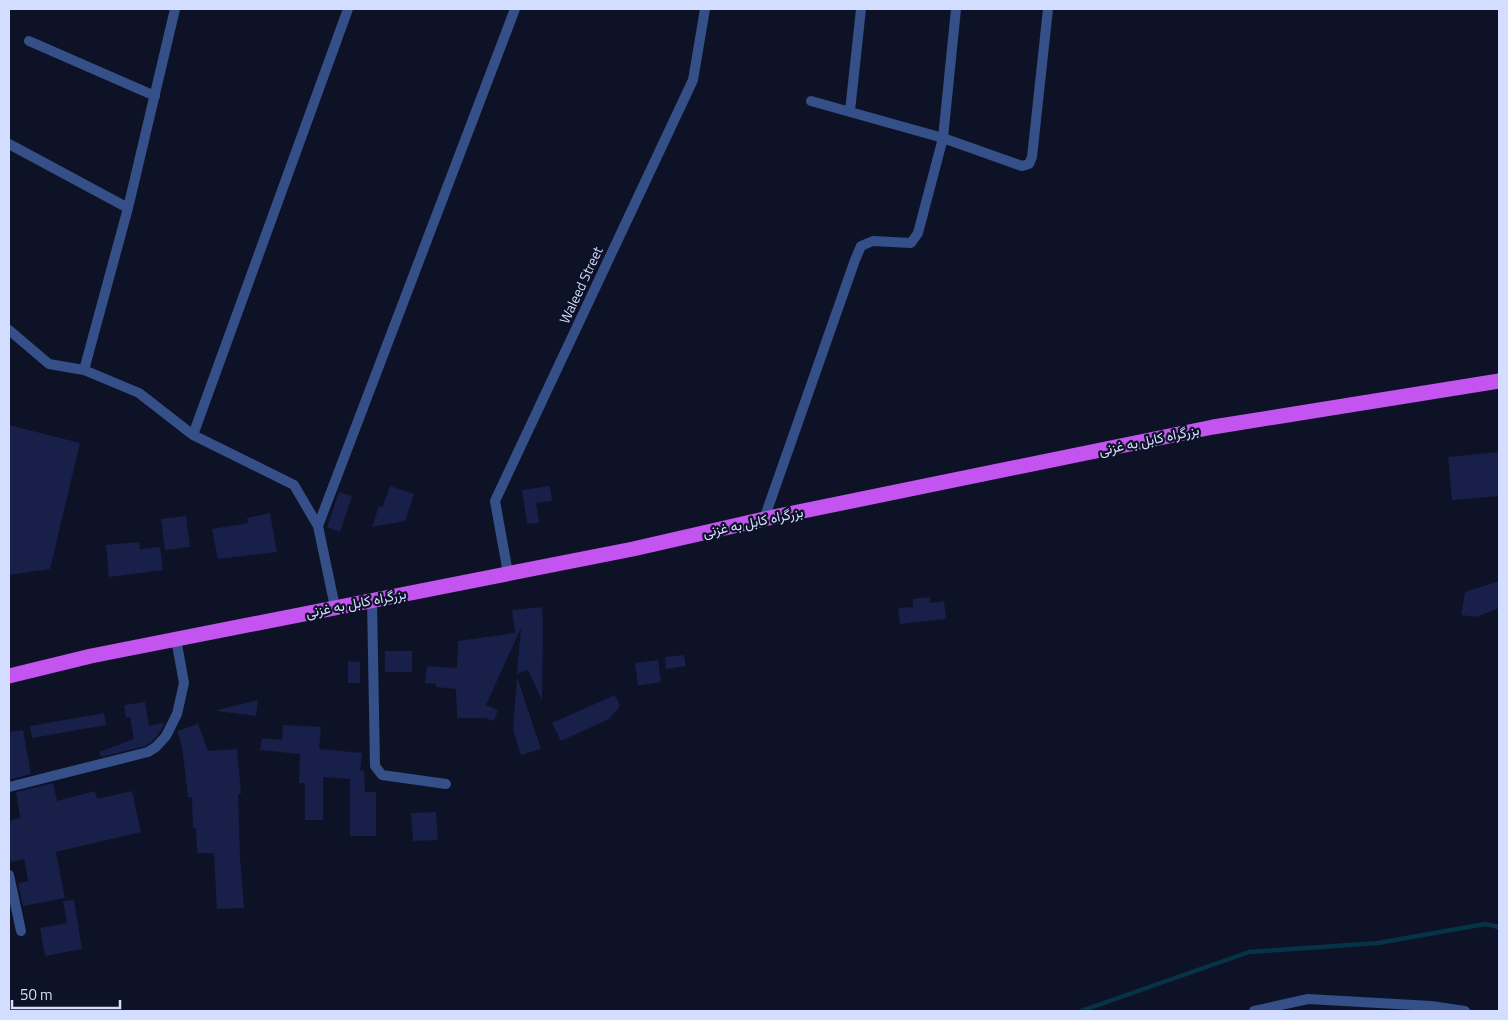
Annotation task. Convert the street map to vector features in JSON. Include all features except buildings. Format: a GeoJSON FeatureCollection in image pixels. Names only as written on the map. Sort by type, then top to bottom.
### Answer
{"type":"FeatureCollection","features":[{"type":"Feature","properties":{"kind":"highway","name":"بزرگراه کابل به غزنی"},"geometry":{"type":"LineString","coordinates":[[9,676],[91,656],[633,549],[764,519],[1213,426],[1499,381]]}},
{"type":"Feature","properties":{"kind":"street"},"geometry":{"type":"LineString","coordinates":[[84,370],[128,208],[175,9]]}},
{"type":"Feature","properties":{"kind":"street"},"geometry":{"type":"LineString","coordinates":[[193,436],[348,9]]}},
{"type":"Feature","properties":{"kind":"street"},"geometry":{"type":"LineString","coordinates":[[318,526],[515,9]]}},
{"type":"Feature","properties":{"kind":"street","name":"Waleed Street"},"geometry":{"type":"LineString","coordinates":[[508,573],[495,501],[693,80],[705,9]]}},
{"type":"Feature","properties":{"kind":"street"},"geometry":{"type":"LineString","coordinates":[[850,111],[861,9]]}},
{"type":"Feature","properties":{"kind":"street"},"geometry":{"type":"LineString","coordinates":[[764,519],[861,246],[873,241],[911,243],[918,233],[943,138],[956,9]]}},
{"type":"Feature","properties":{"kind":"street"},"geometry":{"type":"LineString","coordinates":[[811,101],[943,138],[1022,166],[1029,164],[1032,157],[1048,9]]}},
{"type":"Feature","properties":{"kind":"street"},"geometry":{"type":"LineString","coordinates":[[29,41],[155,96]]}},
{"type":"Feature","properties":{"kind":"street"},"geometry":{"type":"LineString","coordinates":[[9,144],[128,208]]}},
{"type":"Feature","properties":{"kind":"street"},"geometry":{"type":"LineString","coordinates":[[9,330],[49,364],[84,370],[139,393],[193,436],[294,485],[318,526],[335,607]]}},
{"type":"Feature","properties":{"kind":"street"},"geometry":{"type":"LineString","coordinates":[[372,600],[375,766],[382,775],[446,784]]}},
{"type":"Feature","properties":{"kind":"street"},"geometry":{"type":"LineString","coordinates":[[9,787],[148,752],[156,747],[166,736],[177,714],[184,683],[176,639]]}},
{"type":"Feature","properties":{"kind":"street"},"geometry":{"type":"LineString","coordinates":[[9,875],[21,931]]}},
{"type":"Feature","properties":{"kind":"street"},"geometry":{"type":"LineString","coordinates":[[1254,1011],[1308,999],[1431,1006],[1465,1011]]}},
{"type":"Feature","properties":{"kind":"waterway"},"geometry":{"type":"LineString","coordinates":[[1081,1011],[1249,952],[1378,943],[1485,924],[1499,927]]}}]}
